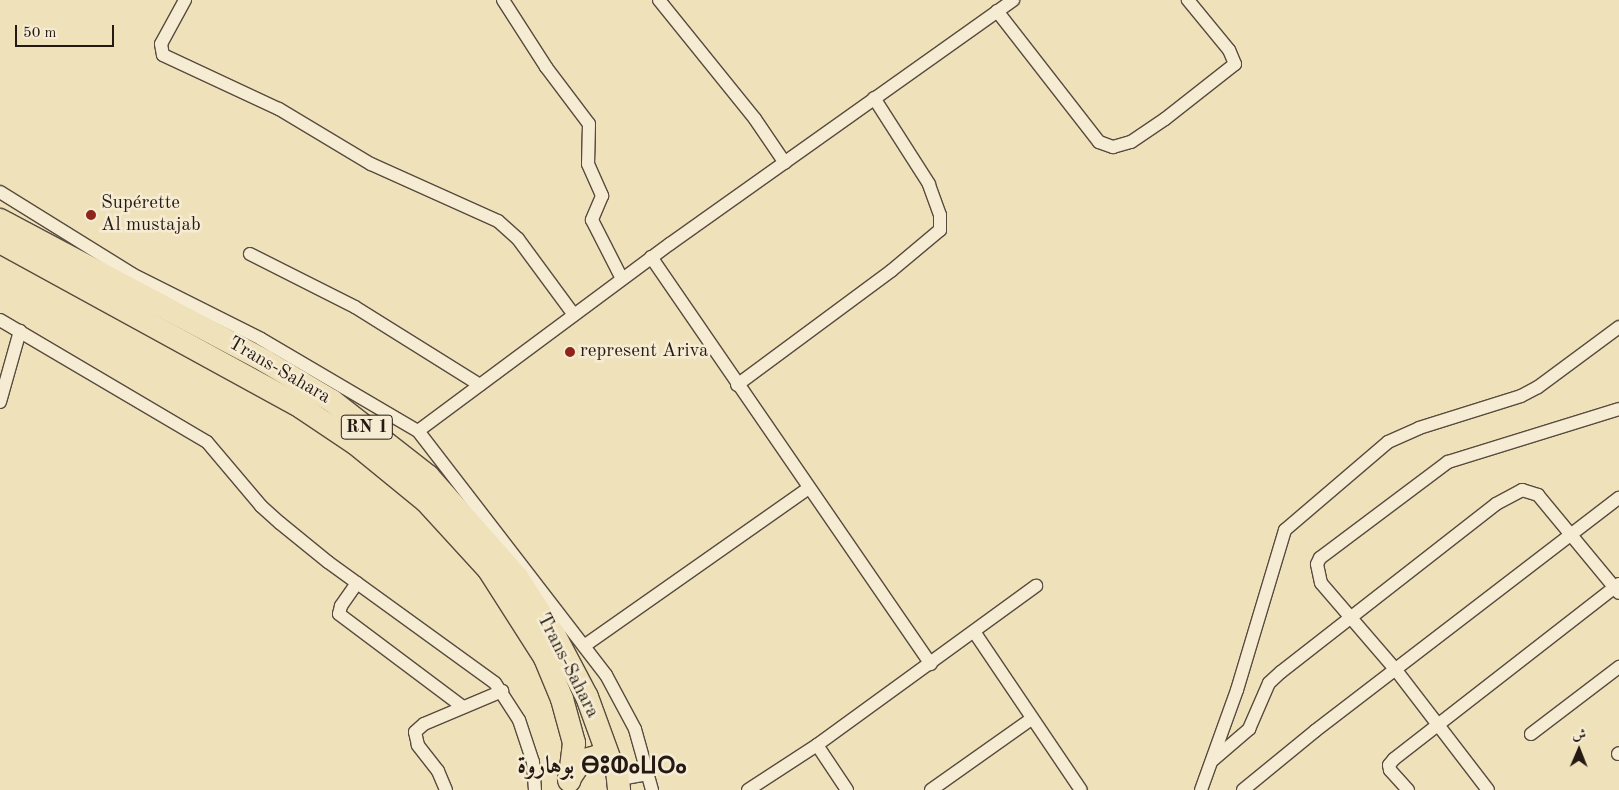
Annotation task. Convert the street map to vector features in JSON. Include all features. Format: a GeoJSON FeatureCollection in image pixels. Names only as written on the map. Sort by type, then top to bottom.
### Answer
{"type":"FeatureCollection","features":[{"type":"Feature","properties":{"kind":"highway","name":"Trans-Sahara"},"geometry":{"type":"LineString","coordinates":[[0,220],[265,362],[332,401],[428,476],[511,570],[555,636],[587,697],[616,777]]}},
{"type":"Feature","properties":{"kind":"highway","name":"Trans-Sahara"},"geometry":{"type":"LineString","coordinates":[[0,242],[301,407],[356,444],[426,501],[489,570],[545,658],[562,699],[574,743],[569,786]]}},
{"type":"Feature","properties":{"kind":"highway"},"geometry":{"type":"LineString","coordinates":[[569,786],[574,766],[588,758],[596,757],[616,777]]}},
{"type":"Feature","properties":{"kind":"street"},"geometry":{"type":"LineString","coordinates":[[185,0],[161,44],[163,54],[279,109],[371,164],[498,220],[518,239],[574,315]]}},
{"type":"Feature","properties":{"kind":"street"},"geometry":{"type":"LineString","coordinates":[[504,0],[546,67],[589,124],[588,164],[602,196],[592,220],[622,279]]}},
{"type":"Feature","properties":{"kind":"street"},"geometry":{"type":"LineString","coordinates":[[659,0],[755,119],[786,162]]}},
{"type":"Feature","properties":{"kind":"street"},"geometry":{"type":"LineString","coordinates":[[418,431],[622,279],[1013,0]]}},
{"type":"Feature","properties":{"kind":"street"},"geometry":{"type":"LineString","coordinates":[[997,11],[1099,142],[1113,147],[1131,142],[1165,119],[1235,64],[1229,50],[1188,0]]}},
{"type":"Feature","properties":{"kind":"street"},"geometry":{"type":"LineString","coordinates":[[737,385],[891,271],[940,230],[940,215],[929,184],[874,98]]}},
{"type":"Feature","properties":{"kind":"street"},"geometry":{"type":"LineString","coordinates":[[0,192],[132,274],[261,339],[418,431],[606,675],[635,729],[652,790]]}},
{"type":"Feature","properties":{"kind":"street"},"geometry":{"type":"LineString","coordinates":[[250,254],[355,308],[480,385]]}},
{"type":"Feature","properties":{"kind":"street"},"geometry":{"type":"LineString","coordinates":[[651,258],[931,664]]}},
{"type":"Feature","properties":{"kind":"street"},"geometry":{"type":"LineString","coordinates":[[0,320],[207,442],[262,506],[357,583],[502,691],[519,720],[530,753],[535,790]]}},
{"type":"Feature","properties":{"kind":"street"},"geometry":{"type":"LineString","coordinates":[[1201,790],[1213,760],[1285,530],[1388,442],[1419,428],[1512,399],[1538,387],[1619,326]]}},
{"type":"Feature","properties":{"kind":"street"},"geometry":{"type":"LineString","coordinates":[[0,402],[20,331]]}},
{"type":"Feature","properties":{"kind":"street"},"geometry":{"type":"LineString","coordinates":[[1488,790],[1437,727],[1395,669],[1350,618],[1317,574],[1320,558],[1448,462],[1619,409]]}},
{"type":"Feature","properties":{"kind":"street"},"geometry":{"type":"LineString","coordinates":[[584,646],[809,488]]}},
{"type":"Feature","properties":{"kind":"street"},"geometry":{"type":"LineString","coordinates":[[1213,760],[1249,729],[1269,684],[1496,504],[1522,490],[1538,495],[1618,588],[1389,765],[1408,790]]}},
{"type":"Feature","properties":{"kind":"street"},"geometry":{"type":"LineString","coordinates":[[1243,790],[1395,669],[1485,604],[1572,533],[1619,498]]}},
{"type":"Feature","properties":{"kind":"street"},"geometry":{"type":"LineString","coordinates":[[357,583],[341,606],[339,614],[463,707]]}},
{"type":"Feature","properties":{"kind":"street"},"geometry":{"type":"LineString","coordinates":[[748,790],[817,745],[975,633],[1036,586]]}},
{"type":"Feature","properties":{"kind":"street"},"geometry":{"type":"LineString","coordinates":[[975,633],[1030,720],[1080,790]]}},
{"type":"Feature","properties":{"kind":"street"},"geometry":{"type":"LineString","coordinates":[[1531,734],[1619,667]]}},
{"type":"Feature","properties":{"kind":"street"},"geometry":{"type":"LineString","coordinates":[[446,790],[438,771],[418,745],[415,732],[424,724],[502,691]]}},
{"type":"Feature","properties":{"kind":"street"},"geometry":{"type":"LineString","coordinates":[[931,790],[1030,720]]}},
{"type":"Feature","properties":{"kind":"street"},"geometry":{"type":"LineString","coordinates":[[817,745],[847,790]]}},
{"type":"Feature","properties":{"kind":"street"},"geometry":{"type":"LineString","coordinates":[[616,777],[648,774]]}},
{"type":"Feature","properties":{"kind":"place","name":"Supérette Al mustajab"},"geometry":{"type":"Point","coordinates":[91,215]}},
{"type":"Feature","properties":{"kind":"place","name":"represent Ariva"},"geometry":{"type":"Point","coordinates":[570,352]}},
{"type":"Feature","properties":{"kind":"district","name":"بوهاروة ⴱⵓⵀⴰⵡⵔⴰ"},"geometry":{"type":"Point","coordinates":[602,768]}}]}
